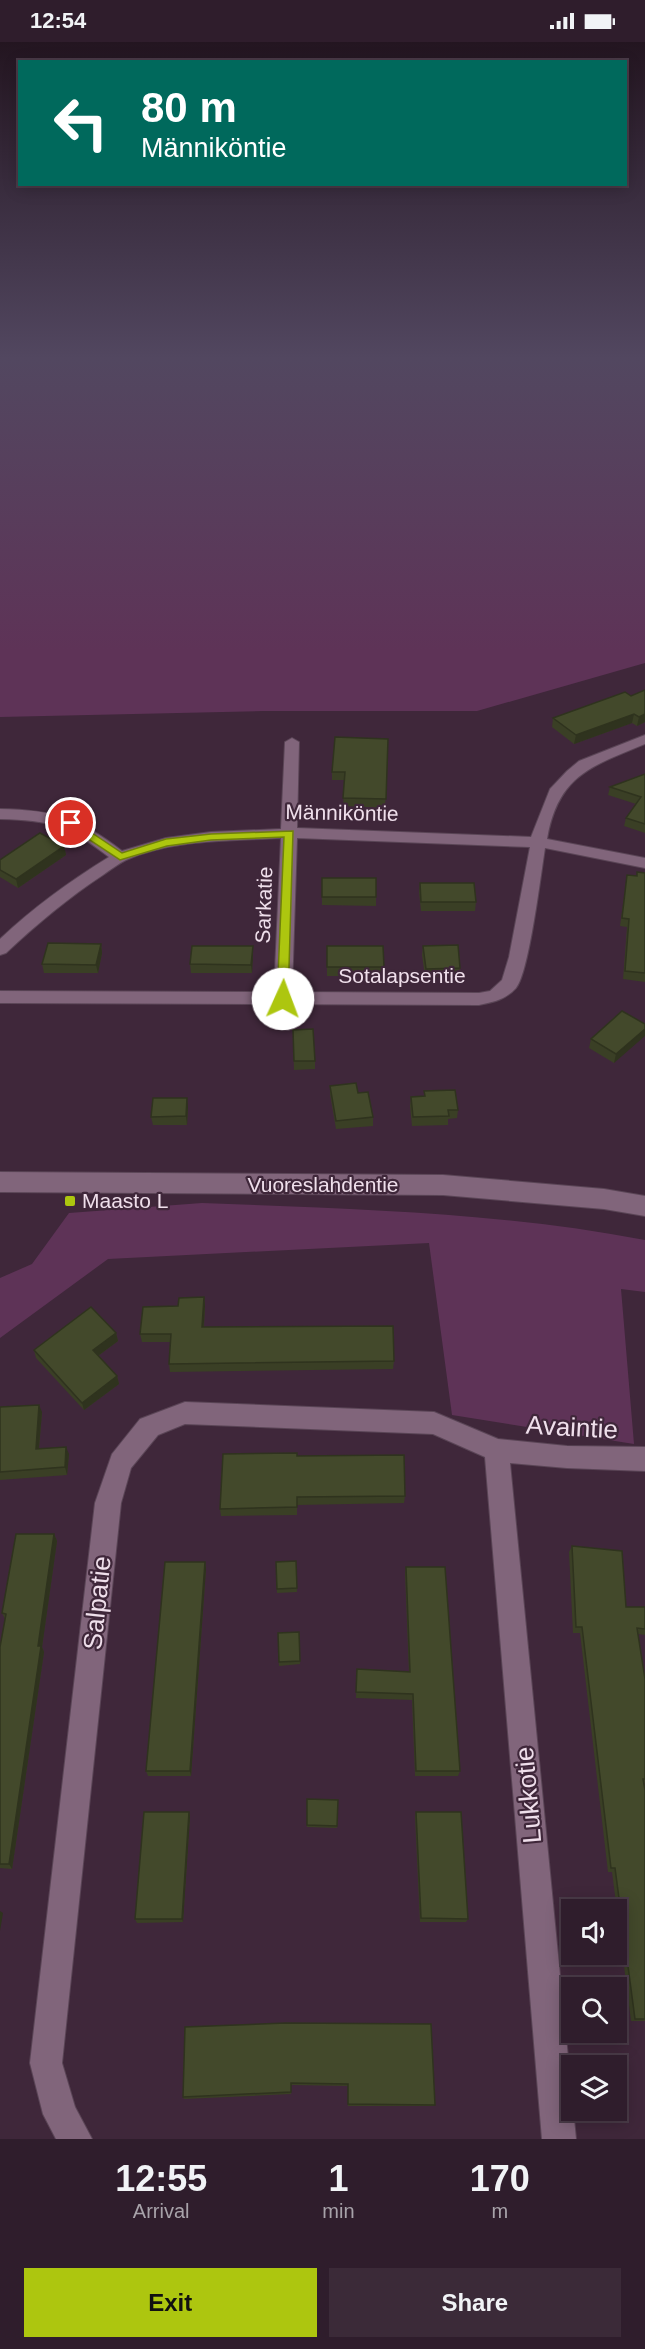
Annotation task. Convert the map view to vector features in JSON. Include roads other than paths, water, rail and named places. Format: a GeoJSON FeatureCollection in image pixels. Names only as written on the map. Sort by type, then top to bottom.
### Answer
{"type":"FeatureCollection","features":[{"type":"Feature","properties":{"kind":"street","name":"Sotalapsentie"},"geometry":{"type":"LineString","coordinates":[[0,997],[479,999],[495,996],[510,983],[518,957],[541,828],[558,789],[572,774],[607,753],[645,739]]}},
{"type":"Feature","properties":{"kind":"street","name":"Sarkatie"},"geometry":{"type":"LineString","coordinates":[[283,999],[292,742]]}},
{"type":"Feature","properties":{"kind":"street"},"geometry":{"type":"LineString","coordinates":[[0,814],[38,815],[71,823],[120,857]]}},
{"type":"Feature","properties":{"kind":"street","name":"Männiköntie"},"geometry":{"type":"LineString","coordinates":[[0,949],[35,916],[79,883],[120,857],[166,843],[211,837],[289,833],[538,842],[645,863]]}},
{"type":"Feature","properties":{"kind":"street","name":"Vuoreslahdentie"},"geometry":{"type":"LineString","coordinates":[[0,1182],[443,1185],[604,1199],[645,1206]]}},
{"type":"Feature","properties":{"kind":"street","name":"Salpatie"},"geometry":{"type":"LineString","coordinates":[[75,2139],[60,2114],[46,2063],[108,1503],[121,1462],[149,1427],[185,1413],[434,1423],[497,1450]]}},
{"type":"Feature","properties":{"kind":"street","name":"Avaintie"},"geometry":{"type":"LineString","coordinates":[[497,1450],[567,1457],[645,1459]]}},
{"type":"Feature","properties":{"kind":"street","name":"Lukkotie"},"geometry":{"type":"LineString","coordinates":[[497,1450],[559,2139]]}},
{"type":"Feature","properties":{"kind":"place","name":"Maasto L"},"geometry":{"type":"Point","coordinates":[70,1201]}}]}
